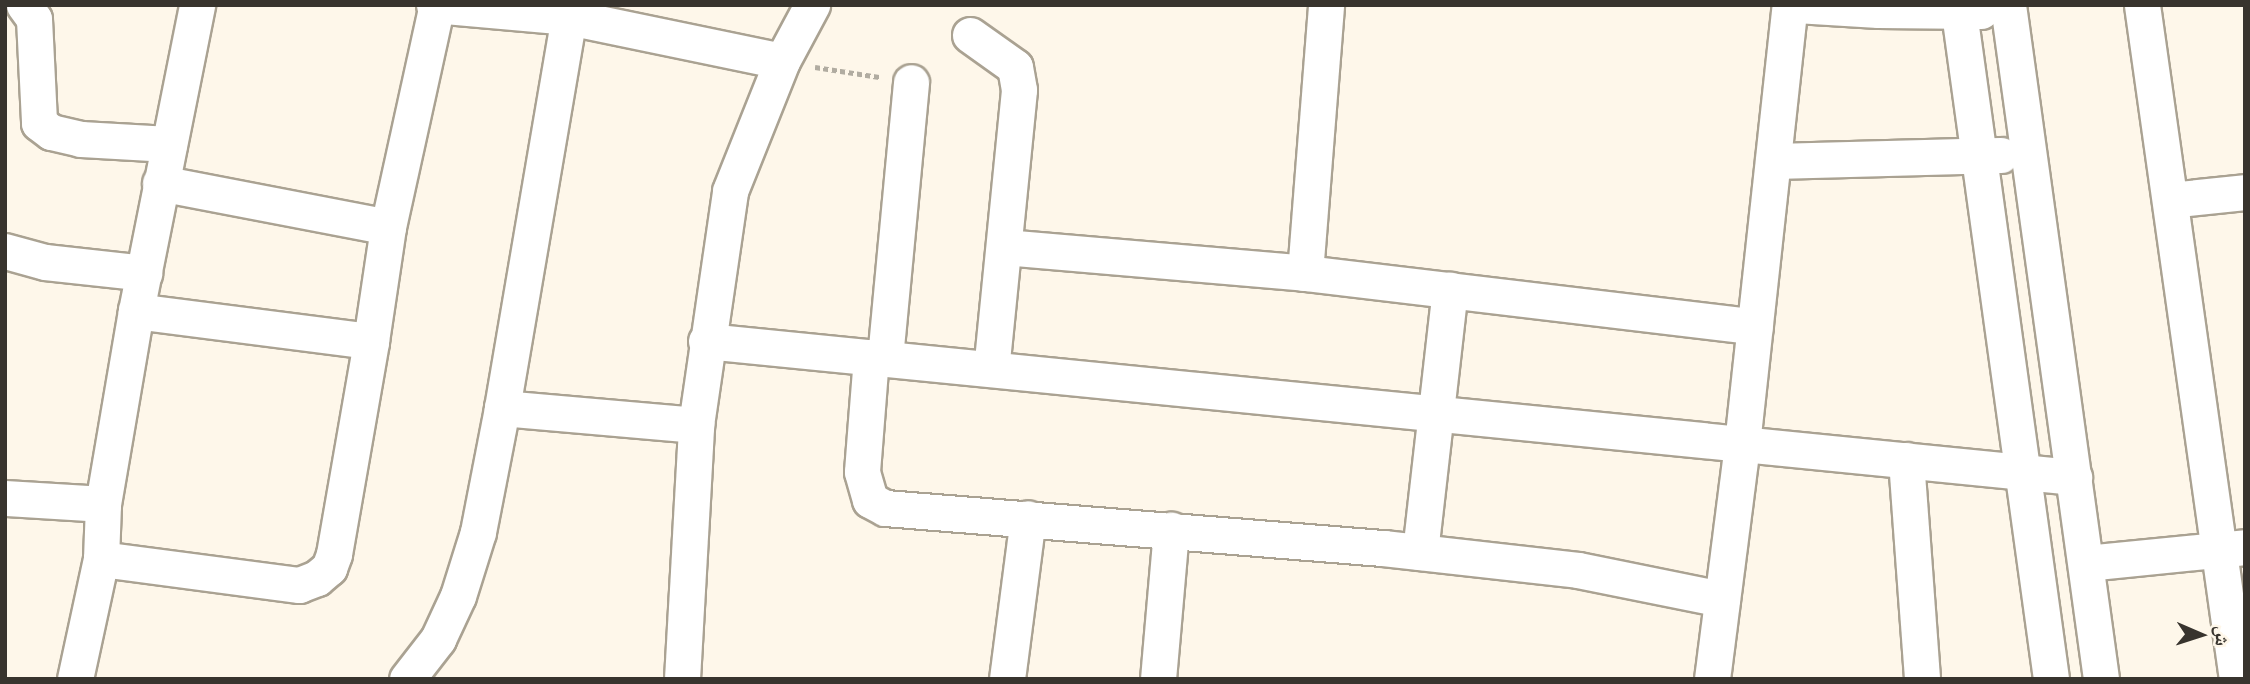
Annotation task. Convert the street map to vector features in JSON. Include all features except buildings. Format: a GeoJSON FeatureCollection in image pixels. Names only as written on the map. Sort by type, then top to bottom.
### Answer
{"type":"FeatureCollection","features":[{"type":"Feature","properties":{"kind":"street"},"geometry":{"type":"LineString","coordinates":[[24,5],[34,19],[38,122],[51,132],[81,139],[169,144]]}},
{"type":"Feature","properties":{"kind":"street"},"geometry":{"type":"LineString","coordinates":[[75,679],[101,559],[103,504],[136,311],[197,5]]}},
{"type":"Feature","properties":{"kind":"street"},"geometry":{"type":"LineString","coordinates":[[101,559],[299,585],[317,578],[329,568],[334,554],[372,341],[388,227],[436,5],[569,17],[782,61]]}},
{"type":"Feature","properties":{"kind":"street"},"geometry":{"type":"LineString","coordinates":[[682,679],[696,425],[706,341],[730,191],[782,61],[812,5]]}},
{"type":"Feature","properties":{"kind":"street"},"geometry":{"type":"LineString","coordinates":[[1305,273],[1326,5]]}},
{"type":"Feature","properties":{"kind":"street"},"geometry":{"type":"LineString","coordinates":[[1712,679],[1742,444],[1790,5]]}},
{"type":"Feature","properties":{"kind":"street"},"geometry":{"type":"LineString","coordinates":[[1797,5],[2008,8],[2101,679]]}},
{"type":"Feature","properties":{"kind":"street"},"geometry":{"type":"LineString","coordinates":[[2142,5],[2170,200],[2232,548],[2237,679]]}},
{"type":"Feature","properties":{"kind":"street"},"geometry":{"type":"LineString","coordinates":[[1959,8],[2051,679]]}},
{"type":"Feature","properties":{"kind":"street"},"geometry":{"type":"LineString","coordinates":[[407,679],[438,639],[458,596],[478,532],[569,17]]}},
{"type":"Feature","properties":{"kind":"street"},"geometry":{"type":"LineString","coordinates":[[970,35],[1006,58],[1015,67],[1018,78],[991,369]]}},
{"type":"Feature","properties":{"kind":"street"},"geometry":{"type":"LineString","coordinates":[[911,82],[862,472],[870,500],[885,508],[1420,552],[1578,570],[1722,599]]}},
{"type":"Feature","properties":{"kind":"street"},"geometry":{"type":"LineString","coordinates":[[1773,160],[2029,154]]}},
{"type":"Feature","properties":{"kind":"street"},"geometry":{"type":"LineString","coordinates":[[160,183],[388,227]]}},
{"type":"Feature","properties":{"kind":"street"},"geometry":{"type":"LineString","coordinates":[[2170,200],[2245,192]]}},
{"type":"Feature","properties":{"kind":"street"},"geometry":{"type":"LineString","coordinates":[[1004,247],[1305,273],[1755,327]]}},
{"type":"Feature","properties":{"kind":"street"},"geometry":{"type":"LineString","coordinates":[[5,251],[44,262],[144,273]]}},
{"type":"Feature","properties":{"kind":"street"},"geometry":{"type":"LineString","coordinates":[[1420,552],[1450,290]]}},
{"type":"Feature","properties":{"kind":"street"},"geometry":{"type":"LineString","coordinates":[[136,311],[372,341]]}},
{"type":"Feature","properties":{"kind":"street"},"geometry":{"type":"LineString","coordinates":[[706,341],[2074,477]]}},
{"type":"Feature","properties":{"kind":"street"},"geometry":{"type":"LineString","coordinates":[[502,408],[696,425]]}},
{"type":"Feature","properties":{"kind":"street"},"geometry":{"type":"LineString","coordinates":[[1906,460],[1922,679]]}},
{"type":"Feature","properties":{"kind":"street"},"geometry":{"type":"LineString","coordinates":[[5,498],[103,504]]}},
{"type":"Feature","properties":{"kind":"street"},"geometry":{"type":"LineString","coordinates":[[1007,679],[1028,518]]}},
{"type":"Feature","properties":{"kind":"street"},"geometry":{"type":"LineString","coordinates":[[1158,679],[1171,530]]}},
{"type":"Feature","properties":{"kind":"street"},"geometry":{"type":"LineString","coordinates":[[2086,563],[2232,548]]}}]}
